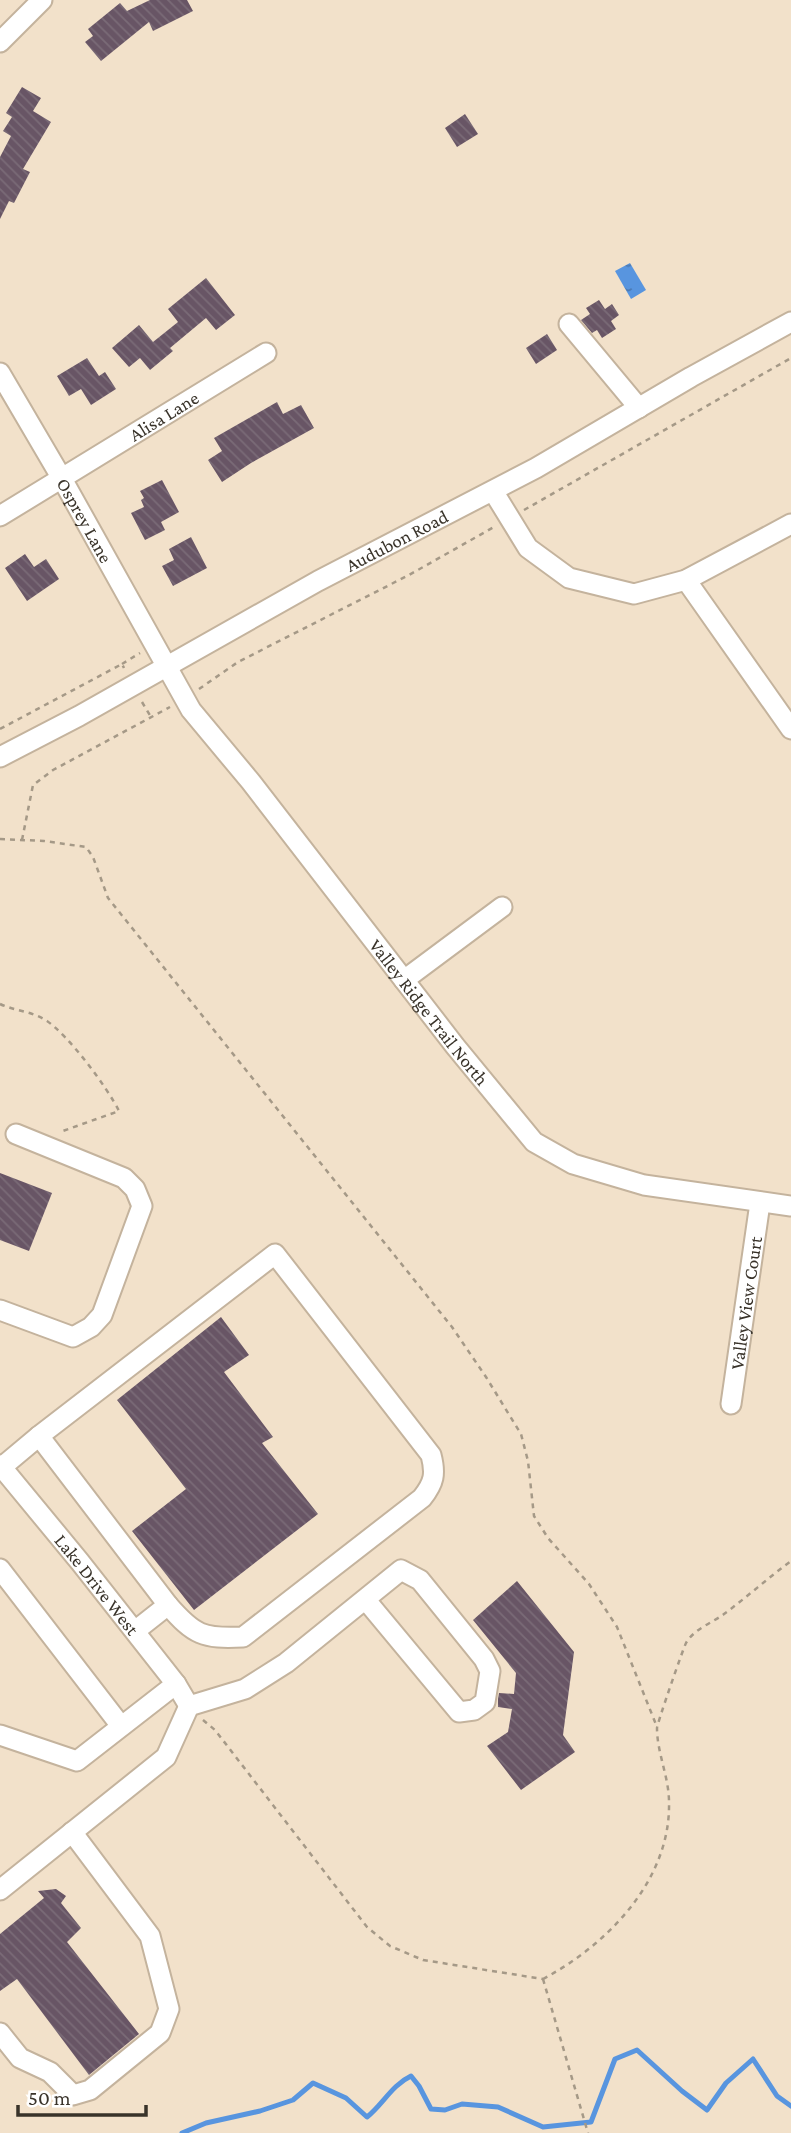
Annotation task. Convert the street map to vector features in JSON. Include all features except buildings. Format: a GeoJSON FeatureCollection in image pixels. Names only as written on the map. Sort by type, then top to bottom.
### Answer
{"type":"FeatureCollection","features":[{"type":"Feature","properties":{"kind":"street"},"geometry":{"type":"LineString","coordinates":[[0,42],[42,0]]}},
{"type":"Feature","properties":{"kind":"street","name":"Audubon Road"},"geometry":{"type":"LineString","coordinates":[[0,757],[79,716],[318,581],[536,468],[791,322]]}},
{"type":"Feature","properties":{"kind":"street"},"geometry":{"type":"LineString","coordinates":[[569,324],[639,408]]}},
{"type":"Feature","properties":{"kind":"street","name":"Alisa Lane"},"geometry":{"type":"LineString","coordinates":[[0,516],[266,352]]}},
{"type":"Feature","properties":{"kind":"street","name":"Osprey Lane"},"geometry":{"type":"LineString","coordinates":[[0,373],[168,666]]}},
{"type":"Feature","properties":{"kind":"street"},"geometry":{"type":"LineString","coordinates":[[493,491],[528,548],[569,578],[634,594],[686,580],[791,524]]}},
{"type":"Feature","properties":{"kind":"street"},"geometry":{"type":"LineString","coordinates":[[686,580],[791,729]]}},
{"type":"Feature","properties":{"kind":"street","name":"Valley Ridge Trail North"},"geometry":{"type":"LineString","coordinates":[[168,666],[191,710],[251,782],[534,1142],[573,1164],[644,1185],[791,1206]]}},
{"type":"Feature","properties":{"kind":"street"},"geometry":{"type":"LineString","coordinates":[[404,980],[502,907]]}},
{"type":"Feature","properties":{"kind":"street"},"geometry":{"type":"LineString","coordinates":[[0,1310],[73,1337],[91,1327],[102,1315],[142,1206],[135,1189],[124,1178],[16,1134]]}},
{"type":"Feature","properties":{"kind":"street","name":"Valley View Court"},"geometry":{"type":"LineString","coordinates":[[731,1404],[760,1203]]}},
{"type":"Feature","properties":{"kind":"street"},"geometry":{"type":"LineString","coordinates":[[1,1466],[39,1436],[275,1254],[431,1455],[435,1471],[432,1485],[422,1498],[243,1637],[203,1635],[186,1626],[167,1605],[39,1436]]}},
{"type":"Feature","properties":{"kind":"street","name":"Lake Drive West"},"geometry":{"type":"LineString","coordinates":[[1,1466],[135,1631],[176,1684],[188,1706]]}},
{"type":"Feature","properties":{"kind":"street"},"geometry":{"type":"LineString","coordinates":[[0,1569],[121,1726]]}},
{"type":"Feature","properties":{"kind":"street"},"geometry":{"type":"LineString","coordinates":[[0,1890],[166,1757],[188,1706],[246,1689],[286,1663],[365,1599],[401,1570],[420,1580],[484,1659],[490,1671],[485,1702],[474,1710],[459,1712],[365,1599]]}},
{"type":"Feature","properties":{"kind":"street"},"geometry":{"type":"LineString","coordinates":[[135,1631],[167,1605]]}},
{"type":"Feature","properties":{"kind":"street"},"geometry":{"type":"LineString","coordinates":[[0,1735],[77,1761],[176,1684]]}},
{"type":"Feature","properties":{"kind":"street"},"geometry":{"type":"LineString","coordinates":[[0,2034],[20,2058],[50,2072],[73,2095],[90,2090],[160,2033],[169,2009],[149,1936],[72,1832]]}},
{"type":"Feature","properties":{"kind":"path"},"geometry":{"type":"LineString","coordinates":[[22,839],[33,785],[53,770],[185,699],[238,662],[409,575],[791,358]]}},
{"type":"Feature","properties":{"kind":"path"},"geometry":{"type":"LineString","coordinates":[[0,839],[86,847],[93,857],[108,898],[452,1326],[521,1434],[528,1461],[534,1516],[548,1538],[589,1584],[617,1627],[657,1727],[669,1804],[665,1842],[652,1876],[625,1915],[571,1964],[543,1979],[423,1960],[390,1946],[367,1927],[215,1730],[188,1706]]}},
{"type":"Feature","properties":{"kind":"path"},"geometry":{"type":"LineString","coordinates":[[0,1003],[46,1020],[67,1039],[113,1098],[118,1111],[54,1134],[48,1147]]}},
{"type":"Feature","properties":{"kind":"path"},"geometry":{"type":"LineString","coordinates":[[657,1727],[686,1643],[698,1630],[721,1616],[791,1561]]}},
{"type":"Feature","properties":{"kind":"path"},"geometry":{"type":"LineString","coordinates":[[543,1979],[588,2133]]}},
{"type":"Feature","properties":{"kind":"water"},"geometry":{"type":"Polygon","coordinates":[[[630,263],[646,290],[631,299],[615,271],[630,263]]]}},
{"type":"Feature","properties":{"kind":"waterway"},"geometry":{"type":"LineString","coordinates":[[182,2133],[206,2123],[260,2111],[293,2100],[313,2083],[346,2098],[367,2117],[398,2084],[411,2076],[431,2109],[445,2110],[462,2104],[498,2107],[543,2127],[591,2122],[615,2059],[637,2050],[707,2110],[726,2083],[753,2059],[777,2096],[791,2106]]}}]}
